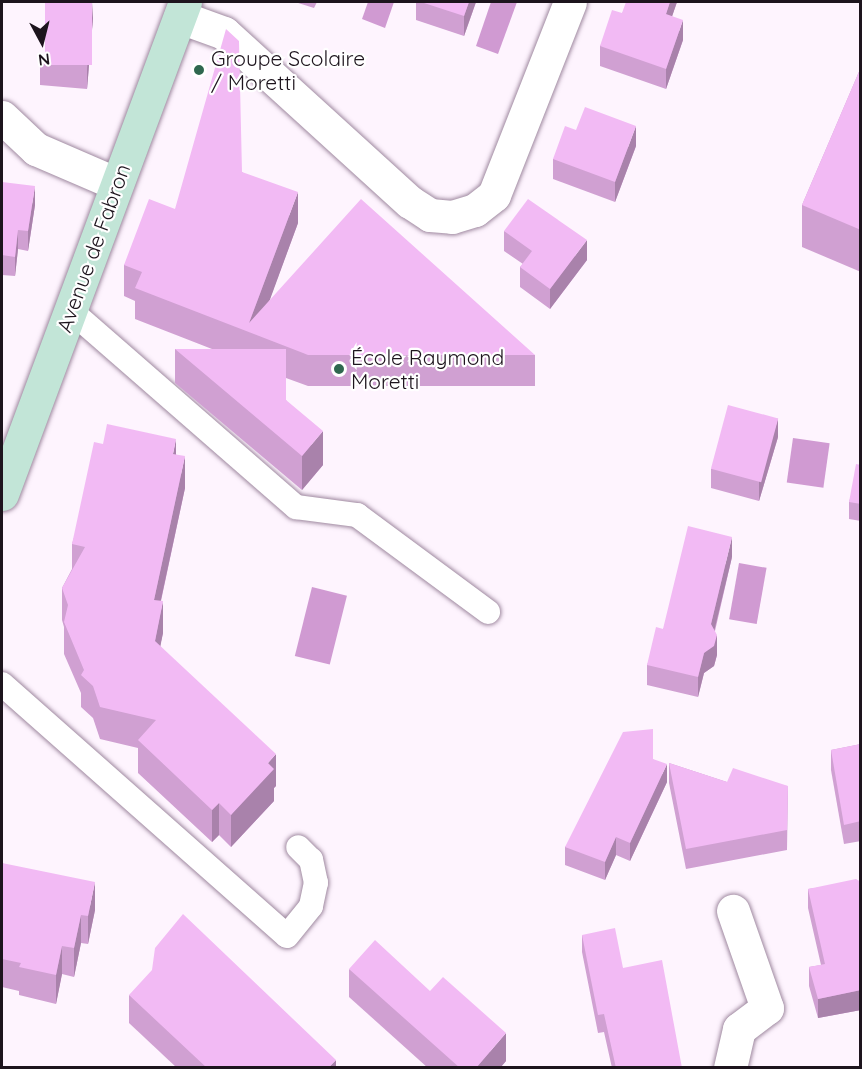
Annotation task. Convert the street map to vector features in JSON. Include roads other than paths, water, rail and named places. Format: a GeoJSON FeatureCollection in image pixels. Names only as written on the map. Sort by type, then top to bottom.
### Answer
{"type":"FeatureCollection","features":[{"type":"Feature","properties":{"kind":"street"},"geometry":{"type":"LineString","coordinates":[[183,9],[224,33],[410,202],[430,215],[452,217],[475,210],[494,195],[570,2]]}},
{"type":"Feature","properties":{"kind":"street","name":"Avenue de Fabron"},"geometry":{"type":"LineString","coordinates":[[2,494],[183,9]]}},
{"type":"Feature","properties":{"kind":"street"},"geometry":{"type":"LineString","coordinates":[[2,117],[36,149],[117,184]]}},
{"type":"Feature","properties":{"kind":"street"},"geometry":{"type":"LineString","coordinates":[[730,1068],[739,1029],[767,1008],[733,911]]}},
{"type":"Feature","properties":{"kind":"lane"},"geometry":{"type":"LineString","coordinates":[[70,310],[296,507],[357,515],[488,612]]}},
{"type":"Feature","properties":{"kind":"lane"},"geometry":{"type":"LineString","coordinates":[[2,684],[287,936],[311,906],[316,883],[311,860],[298,847]]}},
{"type":"Feature","properties":{"kind":"place","name":"Groupe Scolaire / Moretti"},"geometry":{"type":"Point","coordinates":[199,70]}},
{"type":"Feature","properties":{"kind":"place","name":"École Raymond Moretti"},"geometry":{"type":"Point","coordinates":[339,369]}}]}
